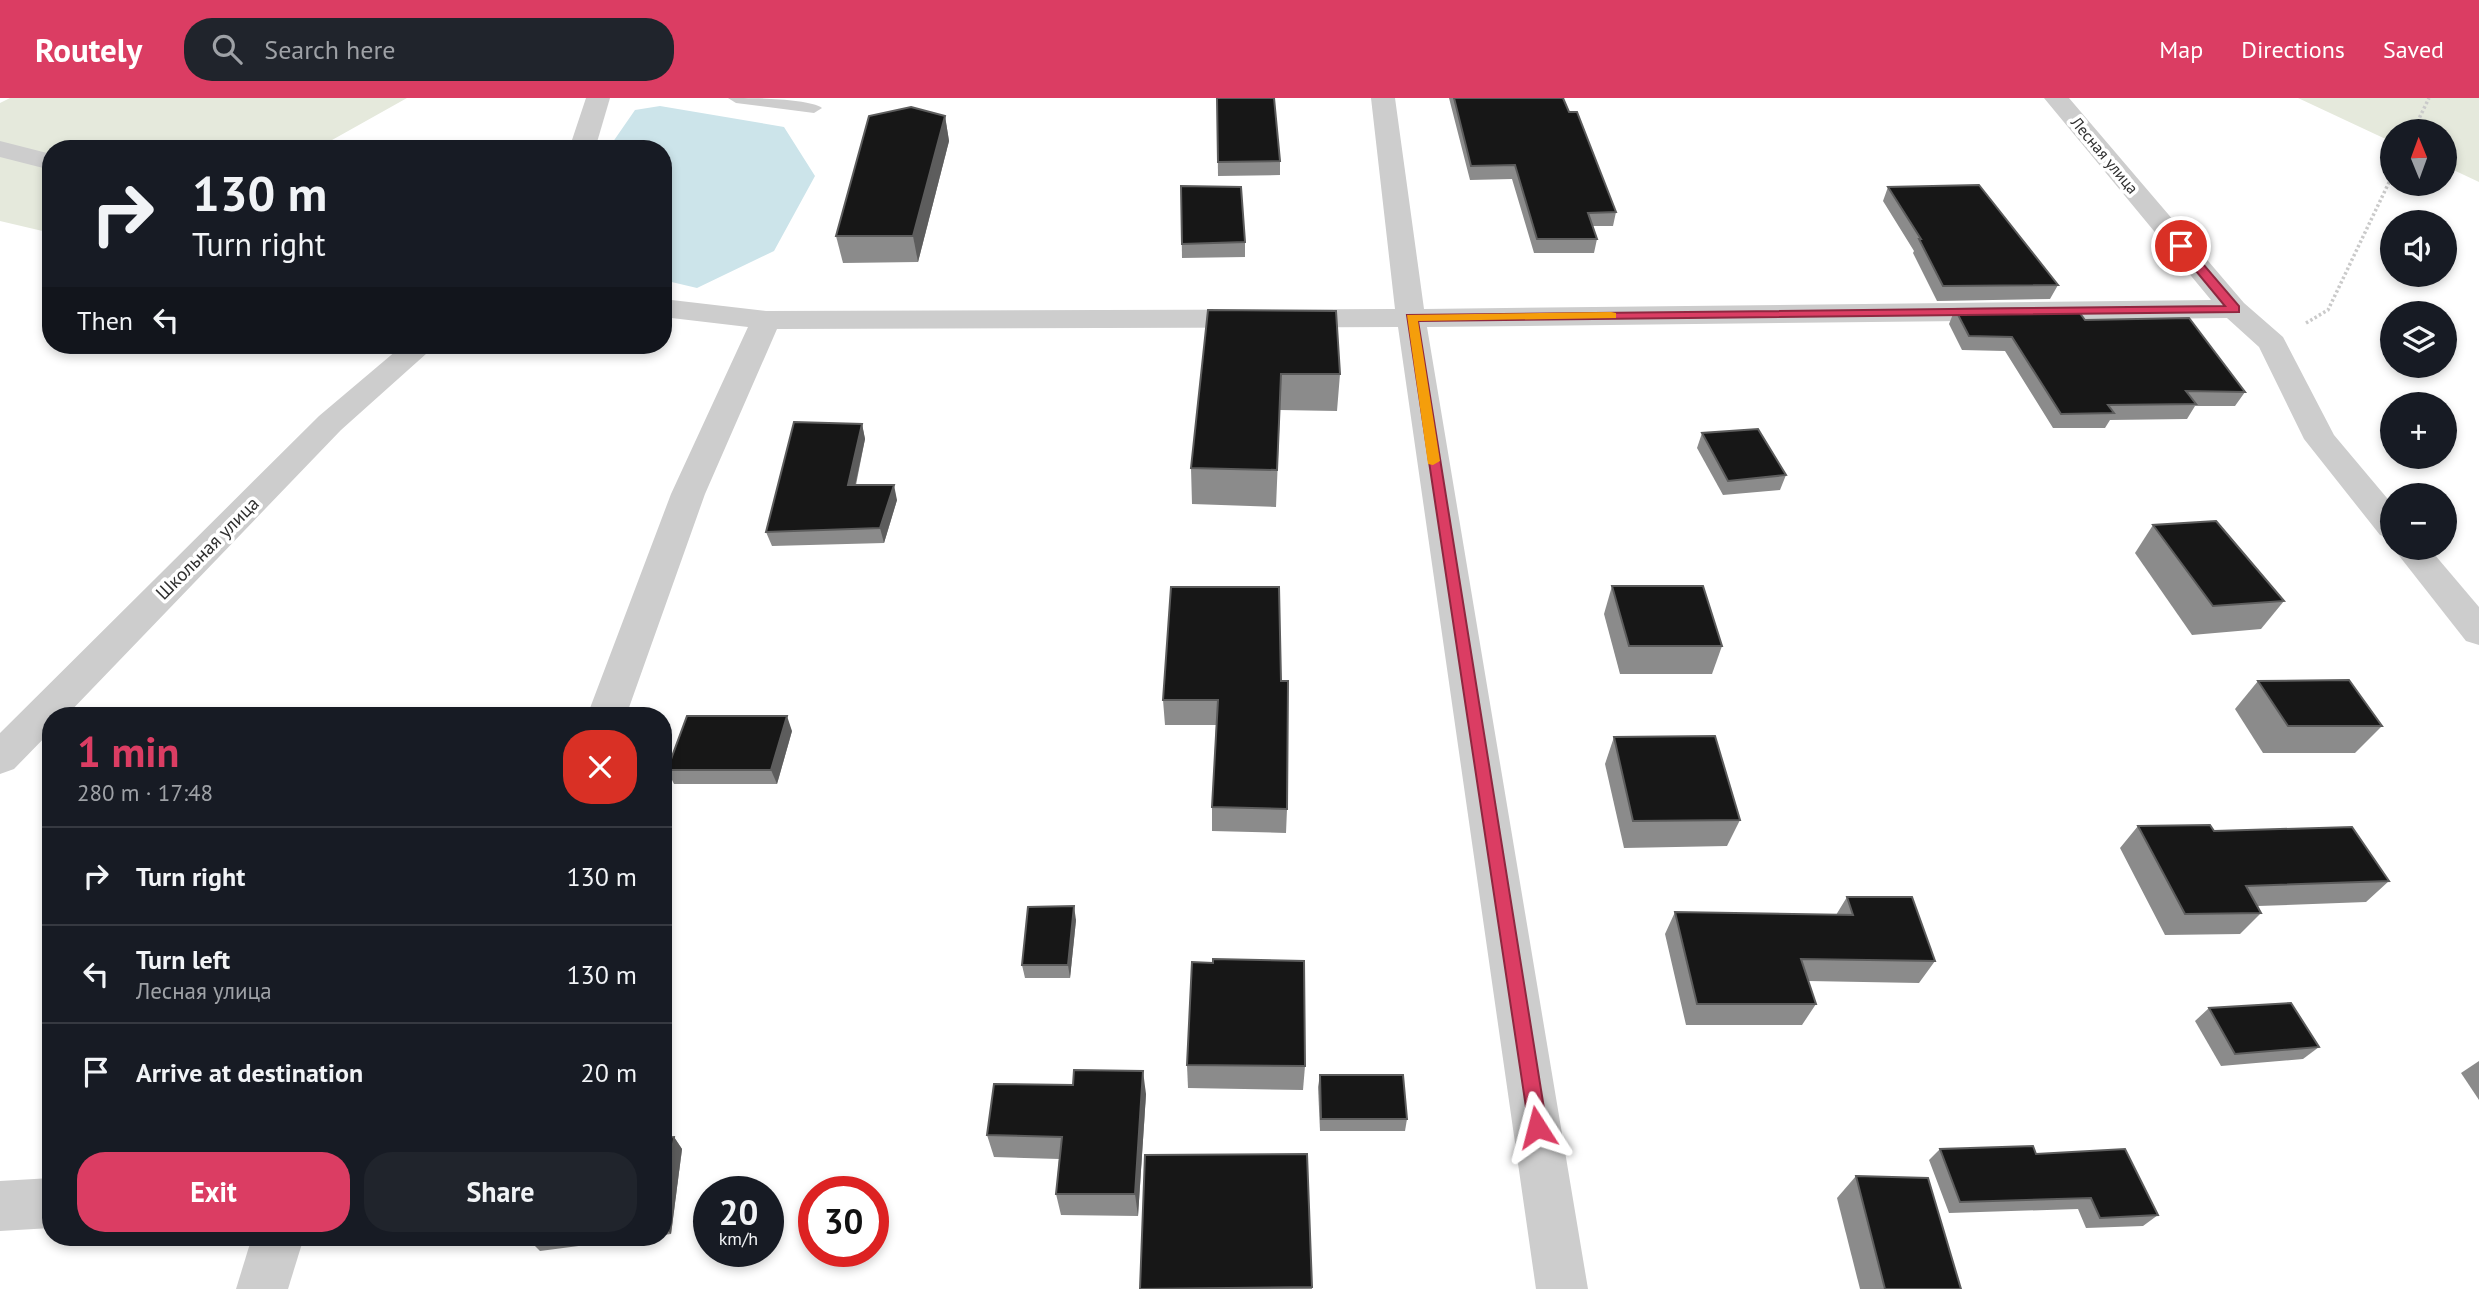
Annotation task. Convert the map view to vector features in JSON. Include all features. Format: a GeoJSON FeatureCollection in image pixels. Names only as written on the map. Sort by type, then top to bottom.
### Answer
{"type":"FeatureCollection","features":[{"type":"Feature","properties":{"kind":"street"},"geometry":{"type":"LineString","coordinates":[[585,140],[598,98]]}},
{"type":"Feature","properties":{"kind":"street"},"geometry":{"type":"LineString","coordinates":[[1382,98],[1411,318],[1562,1289]]}},
{"type":"Feature","properties":{"kind":"street","name":"Лесная улица"},"geometry":{"type":"LineString","coordinates":[[2056,98],[2234,309],[2272,343]]}},
{"type":"Feature","properties":{"kind":"street"},"geometry":{"type":"LineString","coordinates":[[0,149],[42,160]]}},
{"type":"Feature","properties":{"kind":"street"},"geometry":{"type":"LineString","coordinates":[[672,309],[766,320],[1411,318],[2234,309]]}},
{"type":"Feature","properties":{"kind":"street"},"geometry":{"type":"LineString","coordinates":[[609,707],[688,494],[766,320]]}},
{"type":"Feature","properties":{"kind":"street"},"geometry":{"type":"LineString","coordinates":[[2272,343],[2320,439],[2380,512]]}},
{"type":"Feature","properties":{"kind":"street","name":"Школьная улица"},"geometry":{"type":"LineString","coordinates":[[50,707],[330,424],[411,354]]}},
{"type":"Feature","properties":{"kind":"street"},"geometry":{"type":"LineString","coordinates":[[2420,560],[2479,632]]}},
{"type":"Feature","properties":{"kind":"street","name":"Школьная улица"},"geometry":{"type":"LineString","coordinates":[[0,758],[42,715]]}},
{"type":"Feature","properties":{"kind":"street"},"geometry":{"type":"LineString","coordinates":[[0,1206],[42,1204]]}},
{"type":"Feature","properties":{"kind":"street"},"geometry":{"type":"LineString","coordinates":[[262,1289],[275,1246]]}},
{"type":"Feature","properties":{"kind":"lane"},"geometry":{"type":"LineString","coordinates":[[736,98],[814,108]]}},
{"type":"Feature","properties":{"kind":"path"},"geometry":{"type":"LineString","coordinates":[[2419,119],[2429,98]]}},
{"type":"Feature","properties":{"kind":"path"},"geometry":{"type":"LineString","coordinates":[[2272,343],[2328,310],[2382,196]]}},
{"type":"Feature","properties":{"kind":"shaded area"},"geometry":{"type":"Polygon","coordinates":[[[10,98],[407,98],[332,140],[42,140],[42,231],[0,221],[0,103],[10,98]]]}},
{"type":"Feature","properties":{"kind":"shaded area"},"geometry":{"type":"Polygon","coordinates":[[[2298,98],[2479,98],[2479,182],[2457,172],[2457,119],[2380,119],[2380,136],[2298,98]]]}},
{"type":"Feature","properties":{"kind":"water"},"geometry":{"type":"Polygon","coordinates":[[[660,106],[784,127],[815,176],[774,251],[697,288],[672,282],[672,140],[614,140],[635,110],[660,106]]]}},
{"type":"Feature","properties":{"kind":"building"},"geometry":{"type":"Polygon","coordinates":[[[1217,98],[1274,98],[1280,161],[1218,162],[1217,98]]]}},
{"type":"Feature","properties":{"kind":"building"},"geometry":{"type":"Polygon","coordinates":[[[1454,98],[1563,98],[1569,112],[1577,112],[1616,212],[1588,213],[1597,239],[1537,239],[1515,165],[1471,166],[1454,98]]]}},
{"type":"Feature","properties":{"kind":"building"},"geometry":{"type":"Polygon","coordinates":[[[911,107],[945,116],[913,236],[836,236],[869,116],[911,107]]]}},
{"type":"Feature","properties":{"kind":"building"},"geometry":{"type":"Polygon","coordinates":[[[1979,185],[2058,285],[1943,286],[1921,239],[1888,187],[1979,185]]]}},
{"type":"Feature","properties":{"kind":"building"},"geometry":{"type":"Polygon","coordinates":[[[1181,186],[1241,187],[1245,242],[1182,244],[1181,186]]]}},
{"type":"Feature","properties":{"kind":"building"},"geometry":{"type":"Polygon","coordinates":[[[2076,308],[2085,320],[2189,318],[2245,392],[2186,391],[2196,404],[2108,405],[2114,413],[2061,414],[2012,337],[1969,336],[1955,309],[2076,308]]]}},
{"type":"Feature","properties":{"kind":"building"},"geometry":{"type":"Polygon","coordinates":[[[1208,310],[1336,311],[1340,374],[1281,374],[1277,470],[1191,468],[1208,310]]]}},
{"type":"Feature","properties":{"kind":"building"},"geometry":{"type":"Polygon","coordinates":[[[794,422],[862,424],[848,485],[894,485],[880,528],[766,532],[794,422]]]}},
{"type":"Feature","properties":{"kind":"building"},"geometry":{"type":"Polygon","coordinates":[[[1758,429],[1786,475],[1728,481],[1702,433],[1758,429]]]}},
{"type":"Feature","properties":{"kind":"building"},"geometry":{"type":"Polygon","coordinates":[[[2216,521],[2284,601],[2213,606],[2153,525],[2216,521]]]}},
{"type":"Feature","properties":{"kind":"building"},"geometry":{"type":"Polygon","coordinates":[[[1612,586],[1703,586],[1722,646],[1629,646],[1612,586]]]}},
{"type":"Feature","properties":{"kind":"building"},"geometry":{"type":"Polygon","coordinates":[[[1171,587],[1279,587],[1281,681],[1288,681],[1287,809],[1212,807],[1218,700],[1163,700],[1171,587]]]}},
{"type":"Feature","properties":{"kind":"building"},"geometry":{"type":"Polygon","coordinates":[[[2349,680],[2382,726],[2288,726],[2258,681],[2349,680]]]}},
{"type":"Feature","properties":{"kind":"building"},"geometry":{"type":"Polygon","coordinates":[[[687,716],[787,716],[771,770],[672,770],[672,756],[687,716]]]}},
{"type":"Feature","properties":{"kind":"building"},"geometry":{"type":"Polygon","coordinates":[[[1715,736],[1740,820],[1633,821],[1614,737],[1715,736]]]}},
{"type":"Feature","properties":{"kind":"building"},"geometry":{"type":"Polygon","coordinates":[[[2210,825],[2214,831],[2352,827],[2389,881],[2246,886],[2261,913],[2185,914],[2138,826],[2210,825]]]}},
{"type":"Feature","properties":{"kind":"building"},"geometry":{"type":"Polygon","coordinates":[[[1847,897],[1912,897],[1935,961],[1801,959],[1816,1004],[1697,1004],[1675,912],[1853,915],[1847,897]]]}},
{"type":"Feature","properties":{"kind":"building"},"geometry":{"type":"Polygon","coordinates":[[[1074,906],[1068,965],[1022,965],[1028,907],[1074,906]]]}},
{"type":"Feature","properties":{"kind":"building"},"geometry":{"type":"Polygon","coordinates":[[[1213,959],[1304,961],[1305,1066],[1187,1065],[1192,962],[1213,963],[1213,959]]]}},
{"type":"Feature","properties":{"kind":"building"},"geometry":{"type":"Polygon","coordinates":[[[2291,1003],[2319,1047],[2235,1054],[2209,1008],[2291,1003]]]}},
{"type":"Feature","properties":{"kind":"building"},"geometry":{"type":"Polygon","coordinates":[[[1074,1070],[1143,1071],[1135,1194],[1056,1194],[1062,1137],[987,1135],[994,1084],[1073,1085],[1074,1070]]]}},
{"type":"Feature","properties":{"kind":"building"},"geometry":{"type":"Polygon","coordinates":[[[1320,1075],[1403,1075],[1407,1119],[1321,1119],[1320,1075]]]}},
{"type":"Feature","properties":{"kind":"building"},"geometry":{"type":"Polygon","coordinates":[[[2033,1146],[2036,1154],[2125,1149],[2158,1215],[2100,1218],[2091,1198],[1960,1202],[1940,1149],[2033,1146]]]}},
{"type":"Feature","properties":{"kind":"building"},"geometry":{"type":"Polygon","coordinates":[[[1307,1154],[1312,1287],[1140,1289],[1145,1155],[1307,1154]]]}},
{"type":"Feature","properties":{"kind":"building"},"geometry":{"type":"Polygon","coordinates":[[[1856,1176],[1928,1178],[1961,1289],[1885,1289],[1856,1176]]]}},
{"type":"Feature","properties":{"kind":"slow traffic"},"geometry":{"type":"LineString","coordinates":[[1433,461],[1411,318],[1611,316]]}},
{"type":"Feature","properties":{"kind":"route"},"geometry":{"type":"LineString","coordinates":[[1537,1127],[1411,318],[2234,309],[2181,246]]}}]}
